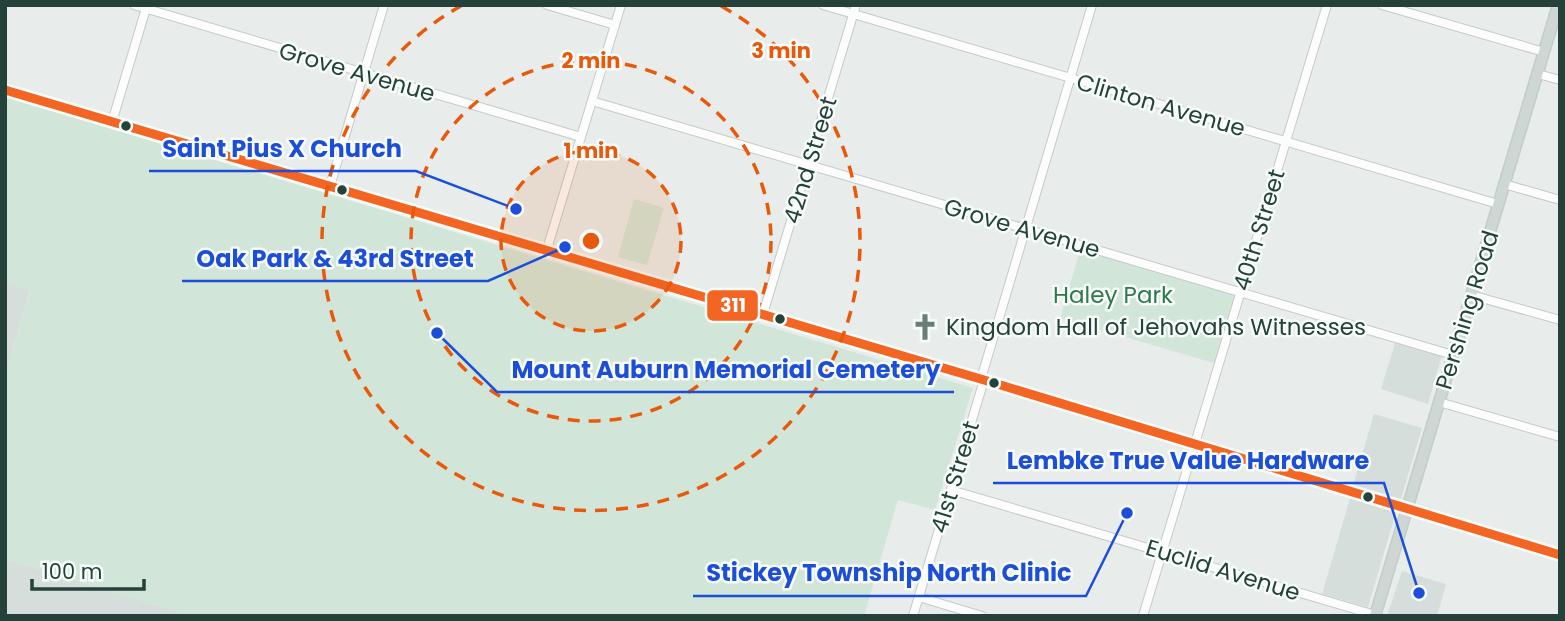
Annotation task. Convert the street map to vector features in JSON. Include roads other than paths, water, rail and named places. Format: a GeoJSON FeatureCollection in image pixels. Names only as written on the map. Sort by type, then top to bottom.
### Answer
{"type":"FeatureCollection","features":[{"type":"Feature","properties":{"kind":"main road","name":"Pershing Road"},"geometry":{"type":"LineString","coordinates":[[1375,616],[1558,5]]}},
{"type":"Feature","properties":{"kind":"street","name":"Grove Avenue"},"geometry":{"type":"LineString","coordinates":[[134,5],[581,137]]}},
{"type":"Feature","properties":{"kind":"street"},"geometry":{"type":"LineString","coordinates":[[330,186],[384,5]]}},
{"type":"Feature","properties":{"kind":"street"},"geometry":{"type":"LineString","coordinates":[[547,5],[615,25]]}},
{"type":"Feature","properties":{"kind":"street"},"geometry":{"type":"LineString","coordinates":[[547,249],[621,5]]}},
{"type":"Feature","properties":{"kind":"street","name":"Clinton Avenue"},"geometry":{"type":"LineString","coordinates":[[823,5],[855,10],[1070,79],[1498,204]]}},
{"type":"Feature","properties":{"kind":"street","name":"41st Street"},"geometry":{"type":"LineString","coordinates":[[914,616],[1092,5]]}},
{"type":"Feature","properties":{"kind":"street","name":"40th Street"},"geometry":{"type":"LineString","coordinates":[[1143,616],[1327,5]]}},
{"type":"Feature","properties":{"kind":"street"},"geometry":{"type":"LineString","coordinates":[[1382,5],[1544,52]]}},
{"type":"Feature","properties":{"kind":"street"},"geometry":{"type":"LineString","coordinates":[[112,122],[147,7]]}},
{"type":"Feature","properties":{"kind":"street","name":"42nd Street"},"geometry":{"type":"LineString","coordinates":[[763,314],[855,10]]}},
{"type":"Feature","properties":{"kind":"street"},"geometry":{"type":"LineString","coordinates":[[1538,74],[1560,80]]}},
{"type":"Feature","properties":{"kind":"street"},"geometry":{"type":"LineString","coordinates":[[5,90],[983,379],[1560,555]]}},
{"type":"Feature","properties":{"kind":"street","name":"Grove Avenue"},"geometry":{"type":"LineString","coordinates":[[592,101],[1453,355]]}},
{"type":"Feature","properties":{"kind":"street"},"geometry":{"type":"LineString","coordinates":[[1504,184],[1560,200]]}},
{"type":"Feature","properties":{"kind":"street"},"geometry":{"type":"LineString","coordinates":[[1471,295],[1560,320]]}},
{"type":"Feature","properties":{"kind":"street"},"geometry":{"type":"LineString","coordinates":[[1439,402],[1560,437]]}},
{"type":"Feature","properties":{"kind":"street","name":"Euclid Avenue"},"geometry":{"type":"LineString","coordinates":[[951,490],[1375,616]]}},
{"type":"Feature","properties":{"kind":"street"},"geometry":{"type":"LineString","coordinates":[[919,597],[982,616]]}},
{"type":"Feature","properties":{"kind":"place","name":"Saint Pius X Church"},"geometry":{"type":"Point","coordinates":[516,209]}},
{"type":"Feature","properties":{"kind":"place","name":"Oak Park & 43rd Street"},"geometry":{"type":"Point","coordinates":[565,247]}},
{"type":"Feature","properties":{"kind":"place","name":"Kingdom Hall of Jehovahs Witnesses"},"geometry":{"type":"Point","coordinates":[925,327]}},
{"type":"Feature","properties":{"kind":"place","name":"Mount Auburn Memorial Cemetery"},"geometry":{"type":"Point","coordinates":[437,333]}},
{"type":"Feature","properties":{"kind":"place","name":"Stickey Township North Clinic"},"geometry":{"type":"Point","coordinates":[1127,513]}},
{"type":"Feature","properties":{"kind":"place","name":"Lembke True Value Hardware"},"geometry":{"type":"Point","coordinates":[1419,593]}},
{"type":"Feature","properties":{"kind":"park label","name":"Haley Park"},"geometry":{"type":"Point","coordinates":[1113,295]}}]}
